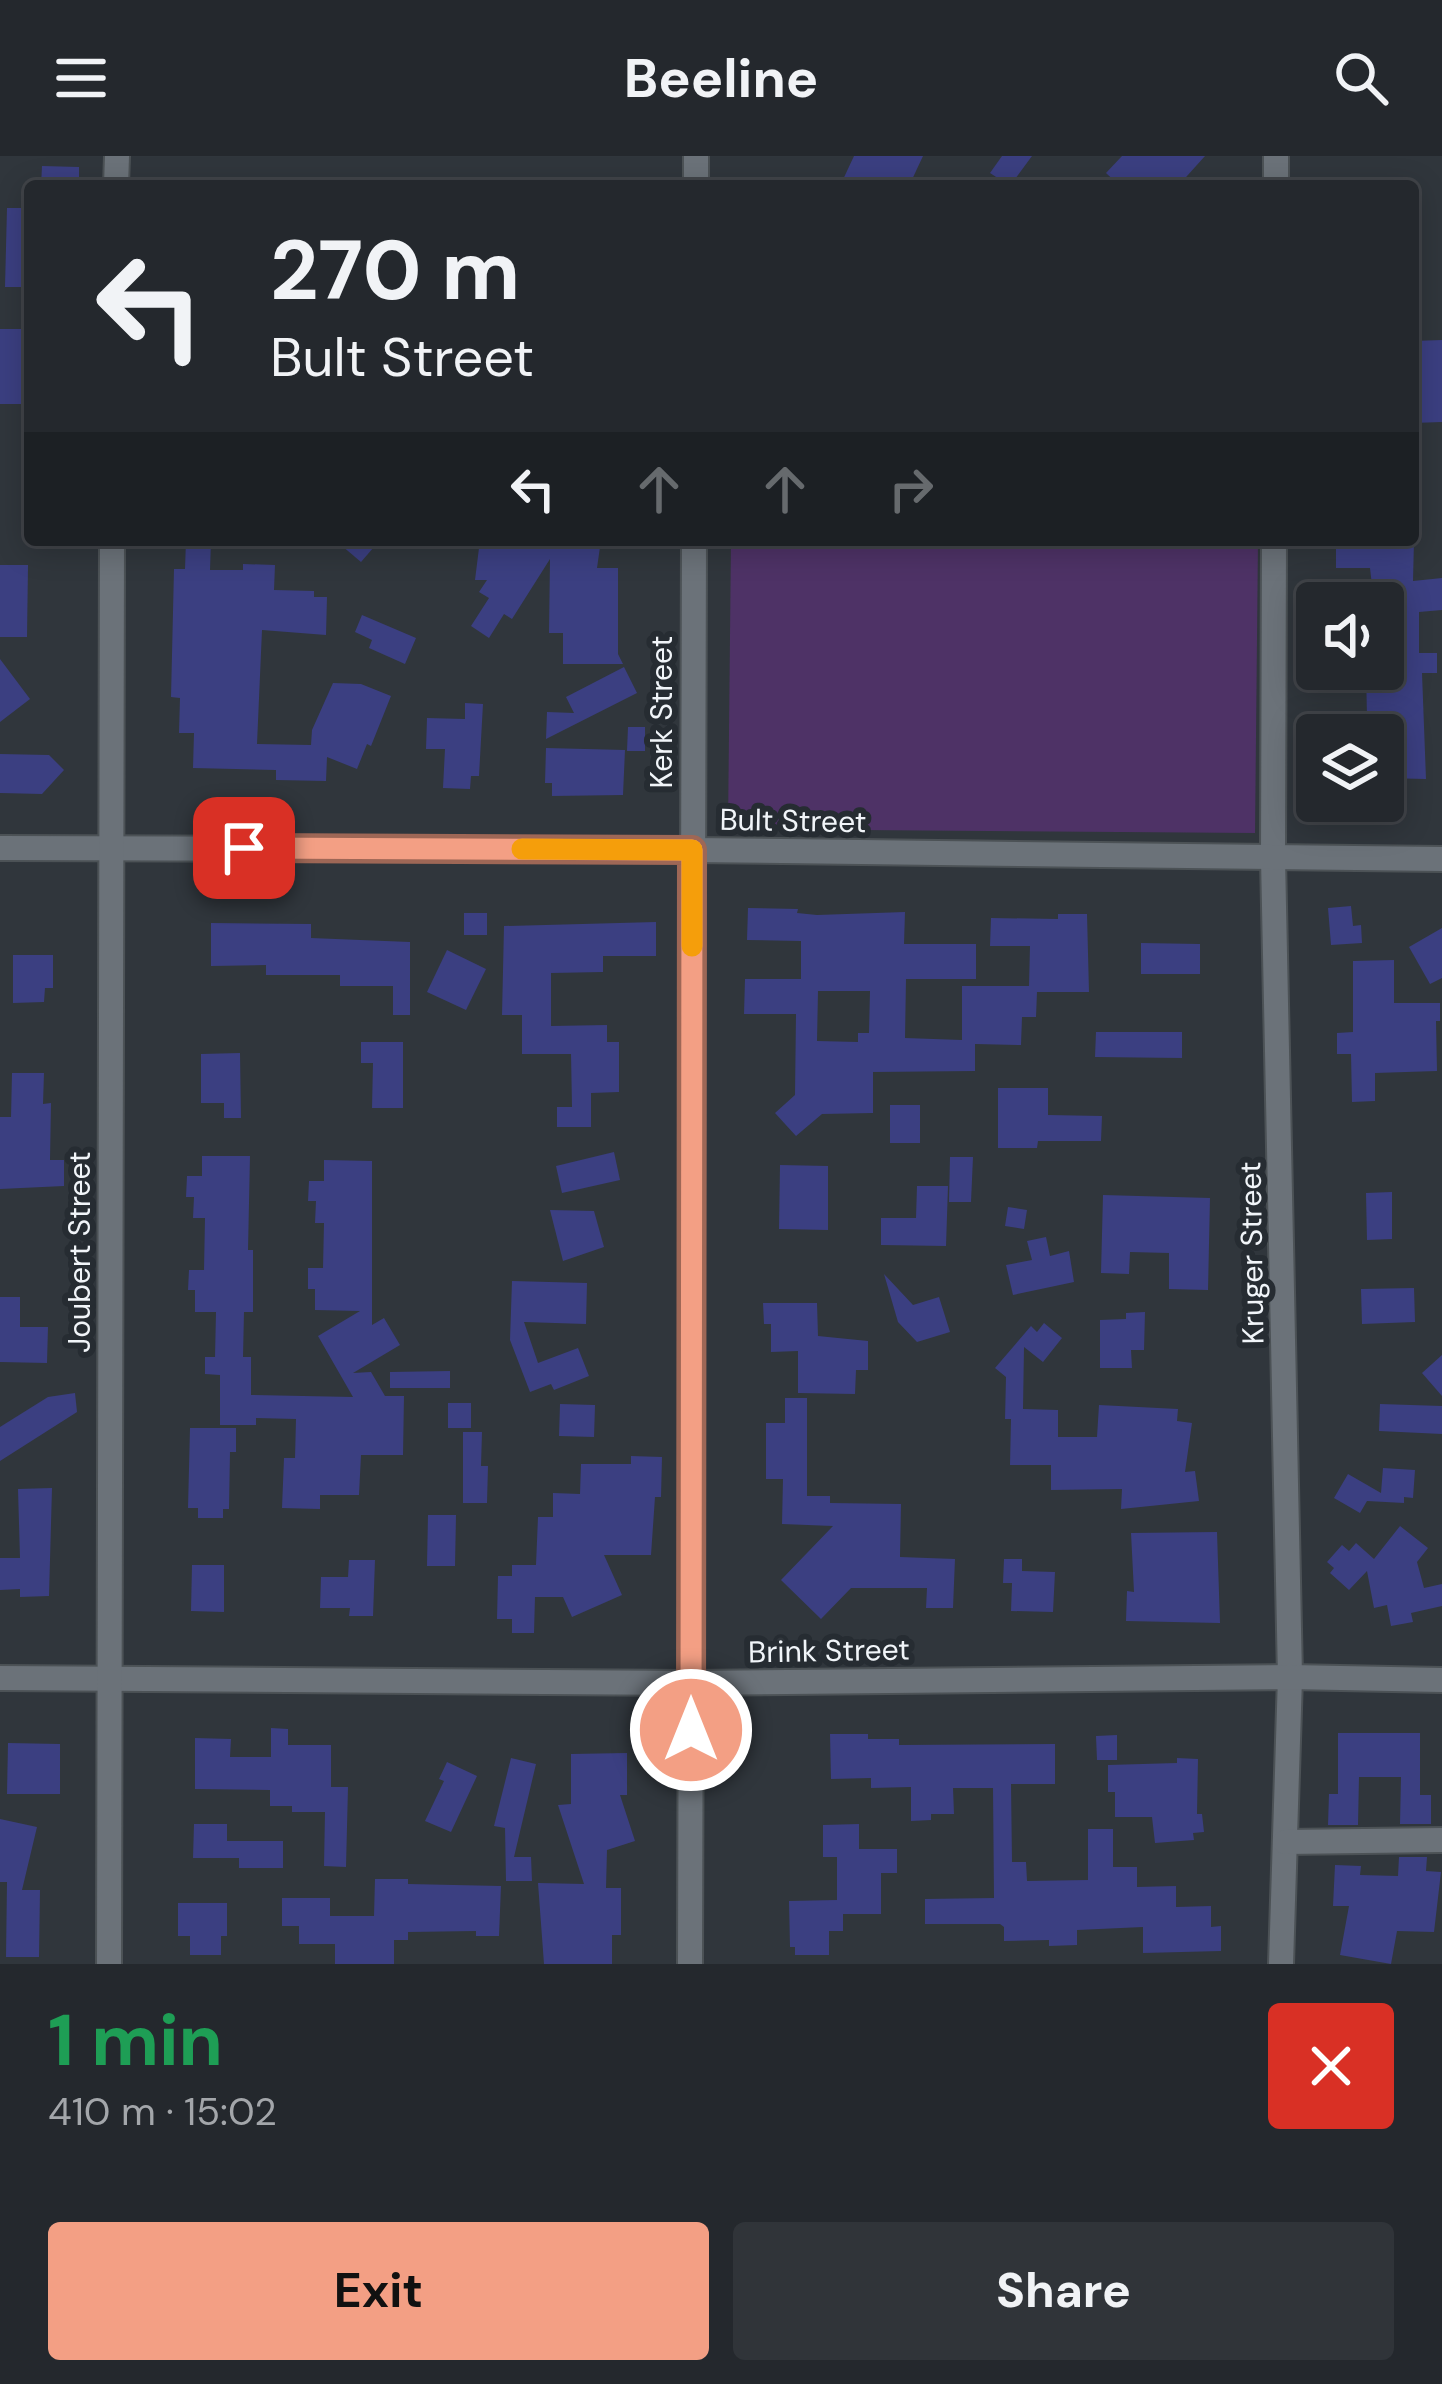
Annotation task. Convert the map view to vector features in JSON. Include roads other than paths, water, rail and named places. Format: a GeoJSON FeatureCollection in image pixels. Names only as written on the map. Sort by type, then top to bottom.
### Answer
{"type":"FeatureCollection","features":[{"type":"Feature","properties":{"kind":"street","name":"Joubert Street"},"geometry":{"type":"LineString","coordinates":[[109,1964],[112,546]]}},
{"type":"Feature","properties":{"kind":"street","name":"Kerk Street"},"geometry":{"type":"LineString","coordinates":[[690,1964],[694,546]]}},
{"type":"Feature","properties":{"kind":"street","name":"Kruger Street"},"geometry":{"type":"LineString","coordinates":[[1274,546],[1273,857],[1291,1677],[1281,1964]]}},
{"type":"Feature","properties":{"kind":"street","name":"Bult Street"},"geometry":{"type":"LineString","coordinates":[[0,848],[1442,859]]}},
{"type":"Feature","properties":{"kind":"street","name":"Brink Street"},"geometry":{"type":"LineString","coordinates":[[0,1678],[691,1683],[1291,1677],[1442,1680]]}},
{"type":"Feature","properties":{"kind":"street"},"geometry":{"type":"LineString","coordinates":[[1285,1842],[1442,1840]]}}]}
